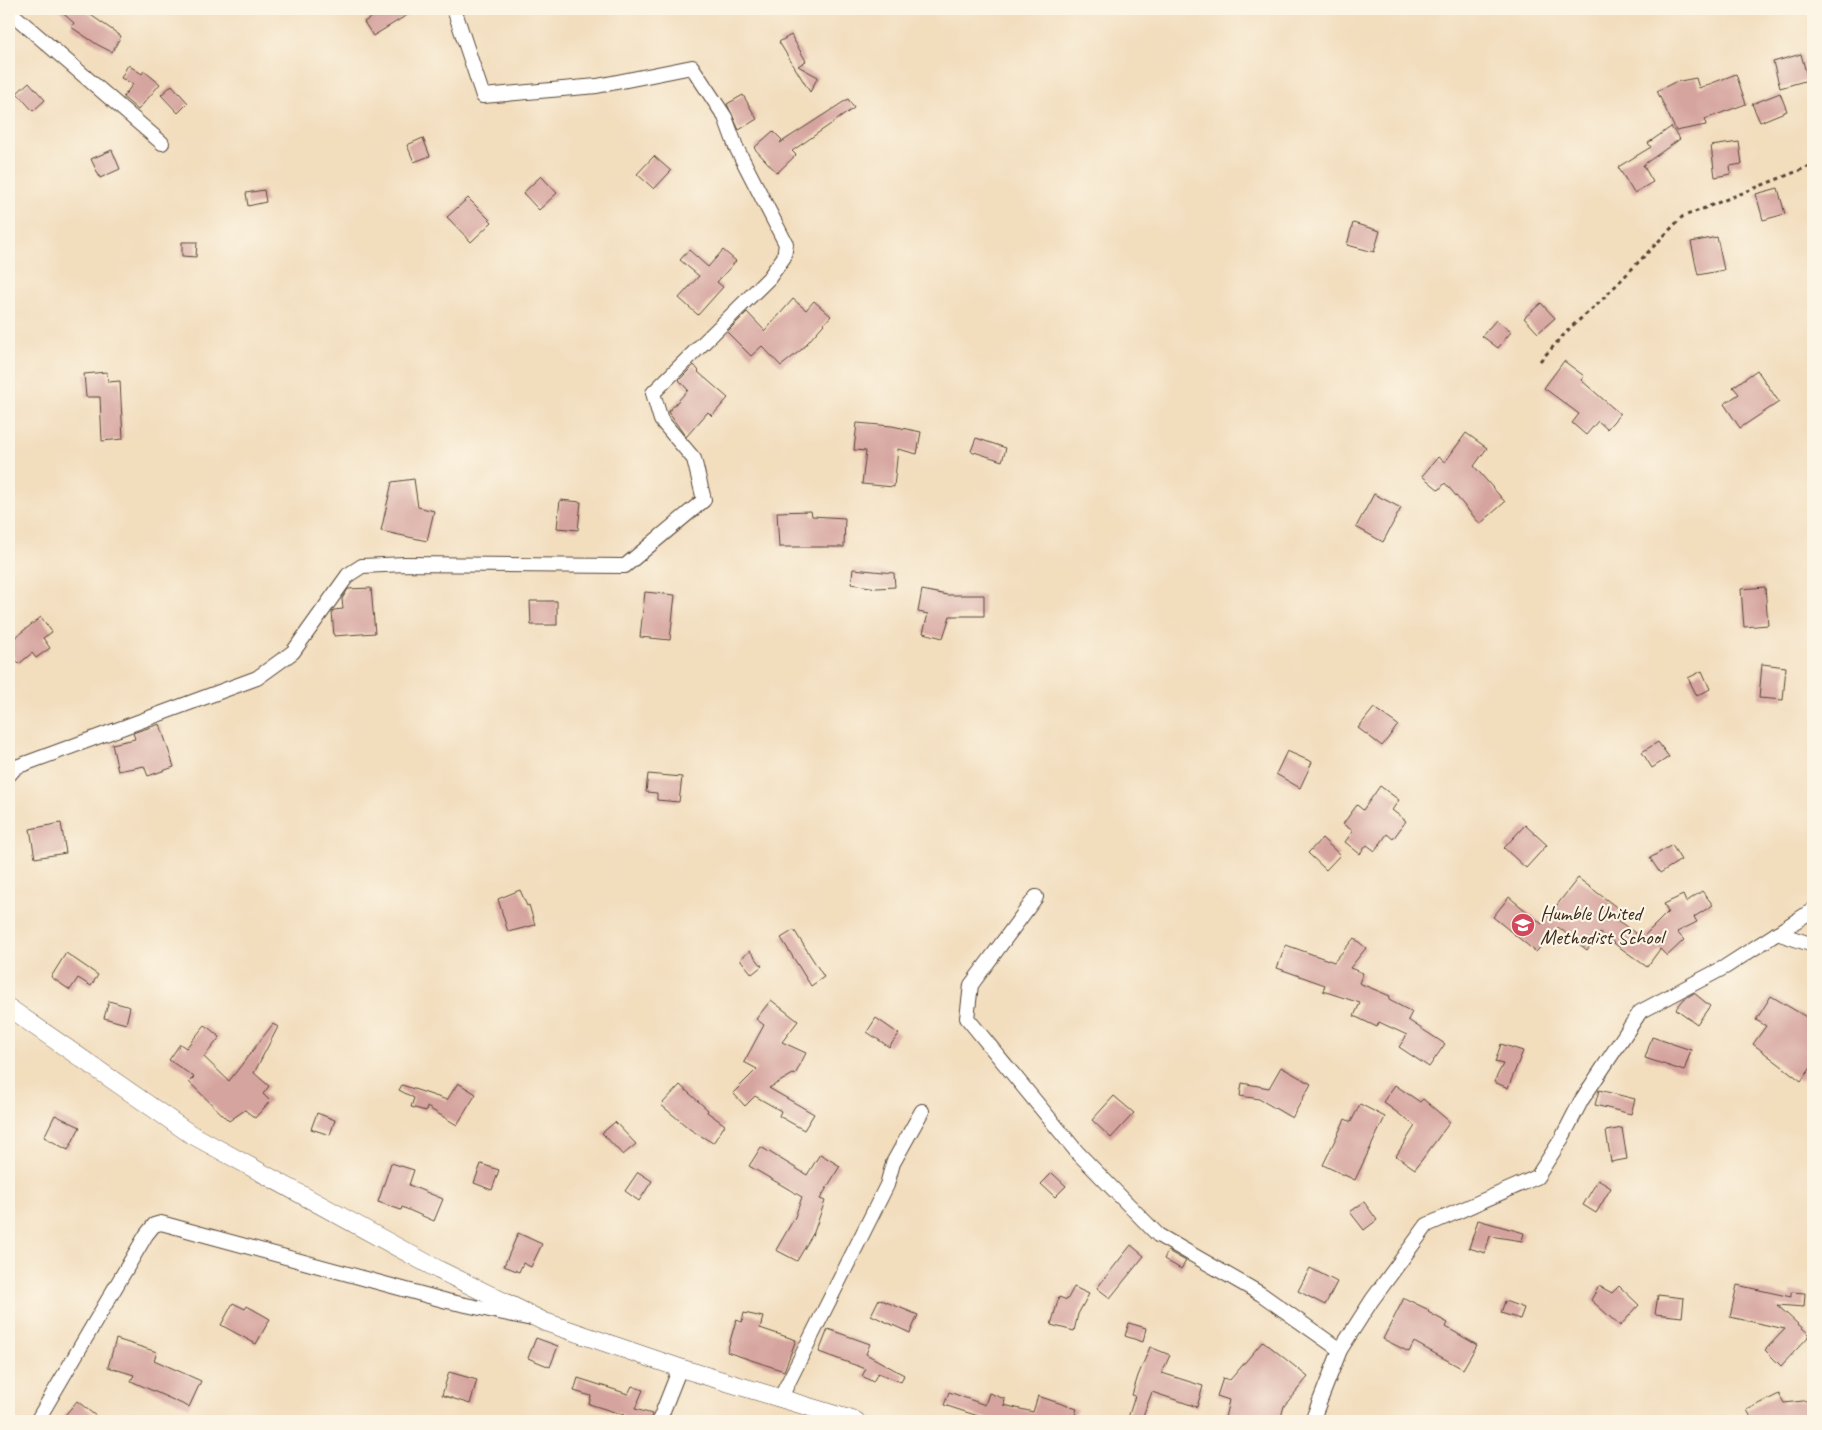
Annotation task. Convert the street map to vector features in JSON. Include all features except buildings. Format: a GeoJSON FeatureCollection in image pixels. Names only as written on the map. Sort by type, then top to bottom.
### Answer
{"type":"FeatureCollection","features":[{"type":"Feature","properties":{"kind":"street"},"geometry":{"type":"LineString","coordinates":[[9,775],[16,766],[257,678],[293,652],[348,575],[362,566],[404,564],[625,566],[704,500],[694,459],[660,420],[653,394],[769,278],[784,257],[786,244],[736,147],[724,117],[692,67],[597,86],[483,96],[454,9]]}},
{"type":"Feature","properties":{"kind":"street"},"geometry":{"type":"LineString","coordinates":[[9,10],[162,143]]}},
{"type":"Feature","properties":{"kind":"street"},"geometry":{"type":"LineString","coordinates":[[1036,897],[971,985],[967,1018],[1077,1152],[1158,1235],[1261,1294],[1340,1350]]}},
{"type":"Feature","properties":{"kind":"street"},"geometry":{"type":"LineString","coordinates":[[1312,1421],[1340,1350],[1372,1300],[1427,1225],[1537,1177],[1581,1101],[1640,1012],[1724,967],[1813,910]]}},
{"type":"Feature","properties":{"kind":"street"},"geometry":{"type":"LineString","coordinates":[[1777,933],[1813,945]]}},
{"type":"Feature","properties":{"kind":"street"},"geometry":{"type":"LineString","coordinates":[[9,1008],[189,1133],[439,1270],[545,1322]]}},
{"type":"Feature","properties":{"kind":"street"},"geometry":{"type":"LineString","coordinates":[[780,1399],[886,1185],[893,1163],[922,1111]]}},
{"type":"Feature","properties":{"kind":"street"},"geometry":{"type":"LineString","coordinates":[[37,1421],[146,1234],[154,1225],[161,1223],[447,1301],[545,1322],[680,1368],[856,1421]]}},
{"type":"Feature","properties":{"kind":"street"},"geometry":{"type":"LineString","coordinates":[[659,1421],[680,1368]]}},
{"type":"Feature","properties":{"kind":"path"},"geometry":{"type":"LineString","coordinates":[[1540,361],[1571,327],[1599,303],[1682,217],[1813,165]]}},
{"type":"Feature","properties":{"kind":"place","name":"Humble United Methodist School"},"geometry":{"type":"Point","coordinates":[1523,925]}}]}
